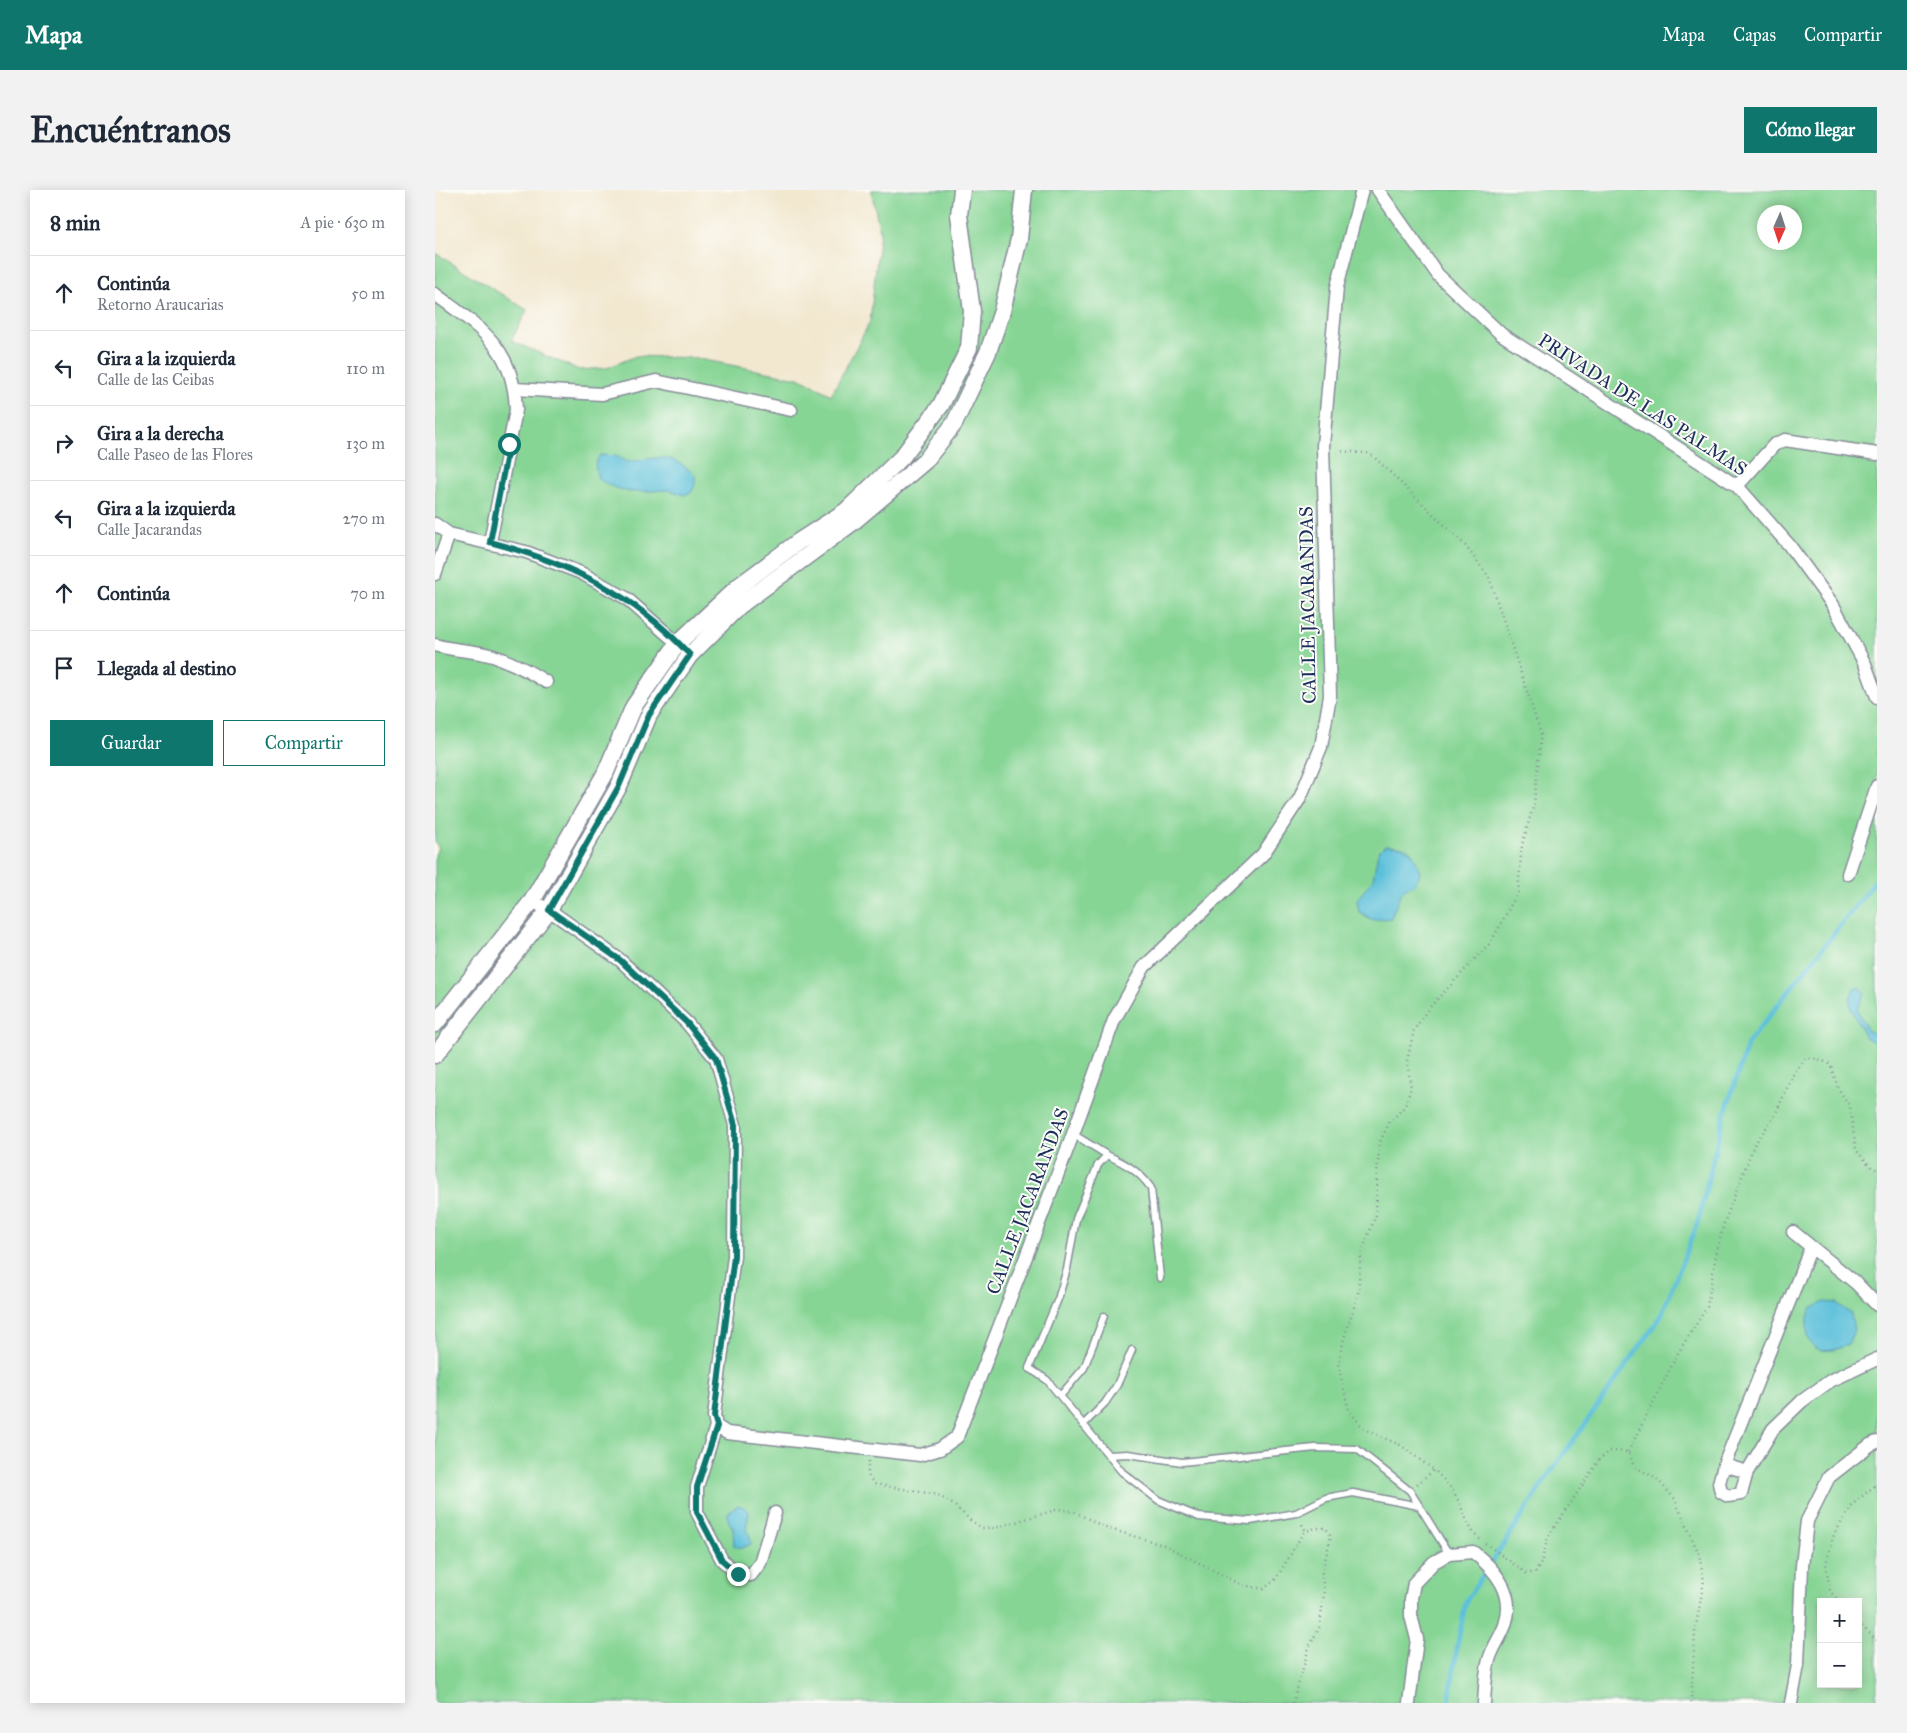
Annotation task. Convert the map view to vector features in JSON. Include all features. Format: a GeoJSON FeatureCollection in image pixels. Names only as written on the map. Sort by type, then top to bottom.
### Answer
{"type":"FeatureCollection","features":[{"type":"Feature","properties":{"kind":"street"},"geometry":{"type":"LineString","coordinates":[[435,1024],[532,901],[605,774],[634,706],[679,642],[739,586],[798,542],[846,511],[901,457],[941,405],[969,348],[972,311],[959,215],[962,190]]}},
{"type":"Feature","properties":{"kind":"street"},"geometry":{"type":"LineString","coordinates":[[435,1056],[549,910],[619,786],[649,715],[690,655],[739,606],[853,522],[925,461],[954,424],[988,352],[1002,312],[1019,239],[1024,190]]}},
{"type":"Feature","properties":{"kind":"street","name":"CALLE JACARANDAS"},"geometry":{"type":"LineString","coordinates":[[717,1426],[727,1433],[920,1455],[940,1450],[957,1437],[1073,1134],[1114,1020],[1144,967],[1263,854],[1300,798],[1321,747],[1330,696],[1323,451],[1337,287],[1362,190]]}},
{"type":"Feature","properties":{"kind":"street","name":"PRIVADA DE LAS PALMAS"},"geometry":{"type":"LineString","coordinates":[[1378,190],[1438,275],[1501,334],[1737,486],[1789,544],[1833,605],[1865,664],[1877,697]]}},
{"type":"Feature","properties":{"kind":"street"},"geometry":{"type":"LineString","coordinates":[[435,294],[482,329],[501,352],[515,389],[515,410],[490,542]]}},
{"type":"Feature","properties":{"kind":"street"},"geometry":{"type":"LineString","coordinates":[[515,389],[602,394],[656,381],[791,410]]}},
{"type":"Feature","properties":{"kind":"street"},"geometry":{"type":"LineString","coordinates":[[1737,486],[1774,446],[1785,440],[1877,454]]}},
{"type":"Feature","properties":{"kind":"street"},"geometry":{"type":"LineString","coordinates":[[435,524],[449,534],[490,542],[526,552],[581,573],[626,598],[679,642],[690,655]]}},
{"type":"Feature","properties":{"kind":"street"},"geometry":{"type":"LineString","coordinates":[[435,574],[449,534]]}},
{"type":"Feature","properties":{"kind":"street"},"geometry":{"type":"LineString","coordinates":[[435,644],[448,649],[491,655],[520,665],[546,682]]}},
{"type":"Feature","properties":{"kind":"street"},"geometry":{"type":"LineString","coordinates":[[1848,874],[1877,786]]}},
{"type":"Feature","properties":{"kind":"street"},"geometry":{"type":"LineString","coordinates":[[532,901],[549,910],[620,960],[687,1023],[716,1059],[735,1125],[734,1256],[714,1416],[717,1426],[697,1487],[697,1512],[722,1560],[738,1574],[751,1575],[760,1563],[775,1513]]}},
{"type":"Feature","properties":{"kind":"street"},"geometry":{"type":"LineString","coordinates":[[1793,1232],[1857,1284],[1877,1305]]}},
{"type":"Feature","properties":{"kind":"street"},"geometry":{"type":"LineString","coordinates":[[1811,1247],[1724,1464],[1719,1483],[1721,1492],[1728,1496],[1741,1494],[1747,1472],[1773,1429],[1802,1401],[1830,1381],[1877,1359]]}},
{"type":"Feature","properties":{"kind":"street"},"geometry":{"type":"LineString","coordinates":[[1791,1703],[1799,1665],[1802,1566],[1807,1521],[1829,1477],[1870,1445],[1877,1442]]}},
{"type":"Feature","properties":{"kind":"street"},"geometry":{"type":"LineString","coordinates":[[1724,1464],[1747,1472]]}},
{"type":"Feature","properties":{"kind":"street"},"geometry":{"type":"LineString","coordinates":[[1409,1703],[1417,1638],[1411,1616],[1411,1599],[1414,1583],[1434,1562],[1449,1554],[1473,1552],[1489,1564],[1501,1580],[1507,1596],[1508,1609],[1505,1624],[1489,1659],[1484,1703]]}},
{"type":"Feature","properties":{"kind":"lane"},"geometry":{"type":"LineString","coordinates":[[1073,1134],[1107,1155],[1131,1166],[1143,1176],[1151,1188],[1160,1278]]}},
{"type":"Feature","properties":{"kind":"lane"},"geometry":{"type":"LineString","coordinates":[[1107,1155],[1098,1165],[1076,1219],[1067,1269],[1059,1299],[1029,1368],[1047,1380],[1061,1395],[1122,1472],[1158,1500],[1199,1517],[1250,1521],[1296,1513],[1326,1498],[1353,1493],[1419,1506]]}},
{"type":"Feature","properties":{"kind":"lane"},"geometry":{"type":"LineString","coordinates":[[1061,1395],[1084,1368],[1104,1316]]}},
{"type":"Feature","properties":{"kind":"lane"},"geometry":{"type":"LineString","coordinates":[[1083,1425],[1105,1403],[1117,1385],[1131,1350]]}},
{"type":"Feature","properties":{"kind":"lane"},"geometry":{"type":"LineString","coordinates":[[1108,1455],[1127,1454],[1182,1462],[1315,1448],[1357,1449],[1409,1491],[1449,1554]]}},
{"type":"Feature","properties":{"kind":"path"},"geometry":{"type":"LineString","coordinates":[[1323,451],[1355,451],[1367,453],[1374,457],[1464,544],[1489,577],[1541,734],[1534,804],[1522,845],[1518,892],[1491,942],[1428,1009],[1414,1030],[1407,1061],[1411,1088],[1405,1106],[1389,1123],[1380,1142],[1376,1215],[1361,1254],[1358,1294],[1338,1364],[1349,1412],[1364,1428],[1401,1445],[1435,1470],[1455,1493],[1473,1534],[1526,1573],[1535,1572],[1541,1562],[1548,1537],[1599,1460],[1610,1451],[1628,1452]]}},
{"type":"Feature","properties":{"kind":"path"},"geometry":{"type":"LineString","coordinates":[[1691,1703],[1695,1632],[1704,1581],[1699,1554],[1674,1498],[1657,1479],[1634,1466],[1628,1452],[1678,1353],[1707,1307],[1724,1223],[1754,1145],[1774,1117],[1794,1073],[1806,1058],[1818,1059],[1830,1064],[1839,1088],[1850,1107],[1856,1150],[1870,1166],[1877,1170]]}},
{"type":"Feature","properties":{"kind":"path"},"geometry":{"type":"LineString","coordinates":[[870,1450],[867,1473],[875,1484],[938,1495],[954,1505],[982,1528],[995,1528],[1059,1509],[1075,1512],[1106,1528],[1164,1545],[1242,1585],[1264,1588],[1276,1579],[1305,1530]]}},
{"type":"Feature","properties":{"kind":"path"},"geometry":{"type":"LineString","coordinates":[[1409,1491],[1435,1470]]}},
{"type":"Feature","properties":{"kind":"path"},"geometry":{"type":"LineString","coordinates":[[1835,1598],[1830,1592],[1826,1564],[1834,1534],[1854,1503],[1877,1484]]}},
{"type":"Feature","properties":{"kind":"path"},"geometry":{"type":"LineString","coordinates":[[1293,1703],[1309,1647],[1320,1626],[1324,1592],[1322,1573],[1331,1536],[1326,1528],[1315,1528],[1309,1532],[1305,1530],[1296,1513]]}},
{"type":"Feature","properties":{"kind":"path"},"geometry":{"type":"LineString","coordinates":[[1862,1626],[1877,1640]]}},
{"type":"Feature","properties":{"kind":"green space"},"geometry":{"type":"Polygon","coordinates":[[[871,190],[1877,190],[1877,1703],[435,1703],[435,854],[439,848],[435,842],[435,253],[527,310],[511,341],[579,370],[607,368],[636,356],[694,358],[803,379],[831,395],[870,322],[880,231],[871,190]]]}},
{"type":"Feature","properties":{"kind":"water"},"geometry":{"type":"Polygon","coordinates":[[[600,455],[616,456],[627,462],[655,458],[670,459],[686,467],[695,475],[695,484],[692,492],[684,495],[669,490],[630,492],[615,488],[598,479],[595,464],[600,455]]]}},
{"type":"Feature","properties":{"kind":"water"},"geometry":{"type":"Polygon","coordinates":[[[1385,845],[1399,846],[1409,850],[1416,859],[1420,874],[1414,885],[1406,888],[1400,895],[1391,918],[1373,920],[1359,912],[1357,900],[1373,879],[1378,852],[1385,845]]]}},
{"type":"Feature","properties":{"kind":"water"},"geometry":{"type":"Polygon","coordinates":[[[1860,987],[1865,993],[1857,1009],[1867,1030],[1877,1035],[1877,1044],[1865,1037],[1851,1009],[1850,999],[1854,988],[1860,987]]]}},
{"type":"Feature","properties":{"kind":"water"},"geometry":{"type":"Polygon","coordinates":[[[1824,1302],[1836,1303],[1851,1314],[1854,1331],[1848,1344],[1833,1350],[1817,1348],[1812,1344],[1807,1331],[1811,1309],[1824,1302]]]}},
{"type":"Feature","properties":{"kind":"water"},"geometry":{"type":"Polygon","coordinates":[[[738,1505],[746,1508],[749,1512],[746,1530],[750,1536],[751,1544],[742,1548],[734,1546],[733,1528],[727,1515],[730,1510],[738,1505]]]}},
{"type":"Feature","properties":{"kind":"waterway"},"geometry":{"type":"LineString","coordinates":[[1449,1703],[1466,1601],[1544,1482],[1661,1316],[1698,1222],[1722,1122],[1748,1043],[1877,879]]}},
{"type":"Feature","properties":{"kind":"route"},"geometry":{"type":"LineString","coordinates":[[509,444],[490,542],[526,552],[581,573],[626,598],[679,642],[690,655],[649,715],[619,786],[549,910],[620,960],[687,1023],[716,1059],[735,1125],[734,1256],[714,1416],[717,1426],[697,1487],[697,1512],[722,1560],[738,1574]]}}]}
